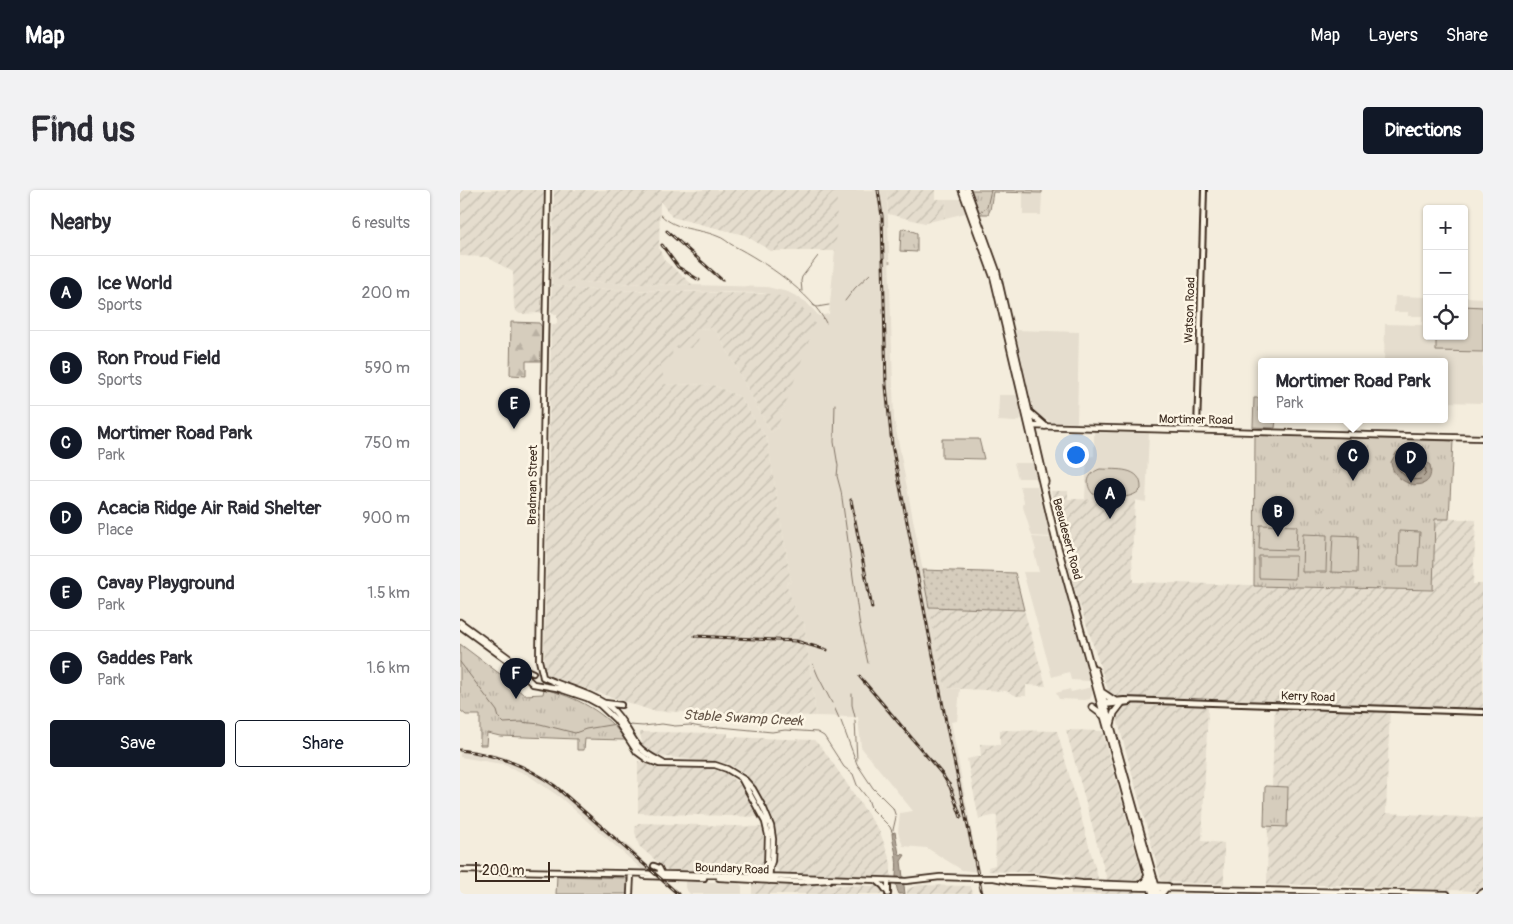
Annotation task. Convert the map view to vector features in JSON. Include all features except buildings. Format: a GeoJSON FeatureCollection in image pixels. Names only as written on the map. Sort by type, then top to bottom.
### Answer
{"type":"FeatureCollection","features":[{"type":"Feature","properties":{"kind":"highway","name":"Beaudesert Road"},"geometry":{"type":"LineString","coordinates":[[962,190],[992,271],[1031,426],[1055,537],[1099,692],[1111,725],[1156,890]]}},
{"type":"Feature","properties":{"kind":"highway","name":"Beaudesert Road"},"geometry":{"type":"LineString","coordinates":[[967,190],[996,270],[1049,501],[1099,692]]}},
{"type":"Feature","properties":{"kind":"highway"},"geometry":{"type":"LineString","coordinates":[[1030,413],[1046,426],[1036,439]]}},
{"type":"Feature","properties":{"kind":"highway"},"geometry":{"type":"LineString","coordinates":[[1104,716],[1091,705],[1099,692],[1118,702],[1111,725]]}},
{"type":"Feature","properties":{"kind":"highway","name":"Beaudesert Road"},"geometry":{"type":"LineString","coordinates":[[1103,704],[1104,716],[1148,877],[1156,890]]}},
{"type":"Feature","properties":{"kind":"highway"},"geometry":{"type":"LineString","coordinates":[[1139,885],[1145,882],[1148,877]]}},
{"type":"Feature","properties":{"kind":"main road","name":"Bradman Street"},"geometry":{"type":"LineString","coordinates":[[542,676],[539,660],[548,190]]}},
{"type":"Feature","properties":{"kind":"main road","name":"Mortimer Road"},"geometry":{"type":"LineString","coordinates":[[1031,426],[1483,438]]}},
{"type":"Feature","properties":{"kind":"main road"},"geometry":{"type":"LineString","coordinates":[[460,622],[524,669],[542,676],[553,683],[591,696],[604,703],[620,717],[640,752]]}},
{"type":"Feature","properties":{"kind":"main road"},"geometry":{"type":"LineString","coordinates":[[460,626],[512,664],[535,685],[539,684],[557,688],[600,705],[616,720],[640,752],[651,762],[658,764],[715,765],[727,769],[745,780],[753,789],[768,822],[772,834],[773,870],[778,877]]}},
{"type":"Feature","properties":{"kind":"main road","name":"Bradman Street"},"geometry":{"type":"LineString","coordinates":[[534,673],[539,660]]}},
{"type":"Feature","properties":{"kind":"main road"},"geometry":{"type":"LineString","coordinates":[[530,680],[530,676],[534,673]]}},
{"type":"Feature","properties":{"kind":"main road"},"geometry":{"type":"LineString","coordinates":[[539,684],[542,681],[542,676]]}},
{"type":"Feature","properties":{"kind":"main road"},"geometry":{"type":"LineString","coordinates":[[604,703],[621,704]]}},
{"type":"Feature","properties":{"kind":"main road"},"geometry":{"type":"LineString","coordinates":[[768,822],[768,878]]}},
{"type":"Feature","properties":{"kind":"main road"},"geometry":{"type":"LineString","coordinates":[[768,878],[772,861]]}},
{"type":"Feature","properties":{"kind":"main road"},"geometry":{"type":"LineString","coordinates":[[654,866],[659,868],[662,874]]}},
{"type":"Feature","properties":{"kind":"main road","name":"Boundary Road"},"geometry":{"type":"LineString","coordinates":[[460,870],[755,876],[804,882],[832,880]]}},
{"type":"Feature","properties":{"kind":"main road"},"geometry":{"type":"LineString","coordinates":[[755,876],[767,870]]}},
{"type":"Feature","properties":{"kind":"main road"},"geometry":{"type":"LineString","coordinates":[[630,874],[630,894]]}},
{"type":"Feature","properties":{"kind":"main road","name":"Boundary Road"},"geometry":{"type":"LineString","coordinates":[[630,874],[668,878],[778,877],[891,881],[940,877],[1030,878],[1082,883],[1139,885],[1156,890],[1174,888]]}},
{"type":"Feature","properties":{"kind":"main road","name":"Boundary Road"},"geometry":{"type":"LineString","coordinates":[[994,878],[1014,882],[1156,890],[1174,888],[1447,894]]}},
{"type":"Feature","properties":{"kind":"street","name":"Watson Road"},"geometry":{"type":"LineString","coordinates":[[1197,430],[1204,190]]}},
{"type":"Feature","properties":{"kind":"street","name":"Kerry Road"},"geometry":{"type":"LineString","coordinates":[[1103,704],[1132,701],[1483,712]]}},
{"type":"Feature","properties":{"kind":"street"},"geometry":{"type":"LineString","coordinates":[[876,880],[888,894]]}},
{"type":"Feature","properties":{"kind":"street"},"geometry":{"type":"LineString","coordinates":[[888,894],[891,881]]}},
{"type":"Feature","properties":{"kind":"shaded area"},"geometry":{"type":"Polygon","coordinates":[[[460,190],[544,190],[542,311],[539,313],[520,314],[514,308],[513,272],[487,257],[460,256],[460,190]]]}},
{"type":"Feature","properties":{"kind":"shaded area"},"geometry":{"type":"Polygon","coordinates":[[[554,190],[837,190],[836,251],[771,251],[745,235],[672,217],[660,201],[659,248],[664,260],[693,285],[572,282],[559,280],[552,277],[554,190]]]}},
{"type":"Feature","properties":{"kind":"shaded area"},"geometry":{"type":"Polygon","coordinates":[[[660,190],[887,190],[894,419],[945,688],[960,689],[957,721],[951,722],[979,872],[962,870],[927,848],[903,846],[898,832],[900,813],[913,811],[861,747],[858,717],[816,716],[804,622],[797,616],[786,583],[791,582],[767,439],[740,397],[713,385],[663,384],[663,363],[672,348],[699,329],[711,328],[717,332],[771,432],[777,428],[788,395],[787,298],[762,293],[578,289],[552,284],[552,277],[572,282],[767,287],[788,292],[798,297],[806,302],[819,316],[829,314],[835,251],[771,251],[745,235],[672,217],[660,190]]]}},
{"type":"Feature","properties":{"kind":"shaded area"},"geometry":{"type":"Polygon","coordinates":[[[887,190],[935,190],[935,199],[946,199],[945,218],[925,223],[888,214],[887,190]]]}},
{"type":"Feature","properties":{"kind":"shaded area"},"geometry":{"type":"Polygon","coordinates":[[[1023,192],[1042,193],[1041,215],[1023,215],[1023,192]]]}},
{"type":"Feature","properties":{"kind":"shaded area"},"geometry":{"type":"Polygon","coordinates":[[[946,199],[960,199],[966,213],[945,218],[946,199]]]}},
{"type":"Feature","properties":{"kind":"shaded area"},"geometry":{"type":"Polygon","coordinates":[[[552,284],[578,289],[773,294],[787,298],[811,314],[815,324],[777,428],[771,432],[717,332],[711,328],[699,329],[698,348],[672,348],[673,363],[663,363],[663,384],[713,385],[740,397],[767,439],[791,582],[786,583],[797,615],[804,622],[816,716],[653,711],[548,676],[544,670],[551,326],[557,323],[557,315],[551,311],[552,284]]]}},
{"type":"Feature","properties":{"kind":"shaded area"},"geometry":{"type":"Polygon","coordinates":[[[1395,296],[1423,297],[1423,340],[1468,340],[1468,297],[1483,298],[1483,403],[1448,402],[1448,358],[1384,358],[1385,324],[1422,325],[1422,316],[1408,316],[1408,312],[1394,312],[1395,296]]]}},
{"type":"Feature","properties":{"kind":"shaded area"},"geometry":{"type":"Polygon","coordinates":[[[1015,330],[1079,332],[1076,423],[1051,422],[1036,414],[1015,330]]]}},
{"type":"Feature","properties":{"kind":"shaded area"},"geometry":{"type":"Polygon","coordinates":[[[999,395],[1017,395],[1022,417],[1020,420],[1015,422],[998,421],[999,395]]]}},
{"type":"Feature","properties":{"kind":"shaded area"},"geometry":{"type":"Polygon","coordinates":[[[1094,430],[1149,432],[1146,502],[1085,499],[1087,457],[1094,456],[1094,430]]]}},
{"type":"Feature","properties":{"kind":"shaded area"},"geometry":{"type":"Polygon","coordinates":[[[1014,463],[1033,463],[1036,478],[1018,478],[1014,463]]]}},
{"type":"Feature","properties":{"kind":"shaded area"},"geometry":{"type":"Polygon","coordinates":[[[1020,486],[1037,486],[1051,537],[1032,536],[1023,507],[1024,501],[1020,486]]]}},
{"type":"Feature","properties":{"kind":"shaded area"},"geometry":{"type":"Polygon","coordinates":[[[1051,491],[1068,491],[1068,499],[1135,500],[1132,554],[1133,582],[1433,590],[1435,518],[1476,520],[1473,584],[1483,584],[1483,708],[1390,706],[1386,813],[1483,818],[1483,888],[1476,891],[1347,885],[1267,885],[1268,826],[1287,826],[1288,787],[1272,787],[1275,701],[1110,696],[1072,581],[1051,491]]]}},
{"type":"Feature","properties":{"kind":"shaded area"},"geometry":{"type":"Polygon","coordinates":[[[1032,537],[1051,539],[1090,681],[1071,680],[1069,672],[1052,677],[1023,572],[1039,572],[1032,537]]]}},
{"type":"Feature","properties":{"kind":"shaded area"},"geometry":{"type":"Polygon","coordinates":[[[929,607],[1024,610],[1046,686],[1026,685],[1026,696],[1017,696],[1006,691],[945,688],[929,607]]]}},
{"type":"Feature","properties":{"kind":"shaded area"},"geometry":{"type":"Polygon","coordinates":[[[1092,687],[1090,699],[1085,700],[1059,699],[1056,693],[1070,689],[1071,692],[1092,687]]]}},
{"type":"Feature","properties":{"kind":"shaded area"},"geometry":{"type":"Polygon","coordinates":[[[1136,705],[1208,707],[1202,841],[1224,843],[1224,884],[1164,882],[1161,880],[1118,722],[1118,715],[1124,707],[1136,705]]]}},
{"type":"Feature","properties":{"kind":"shaded area"},"geometry":{"type":"Polygon","coordinates":[[[1000,730],[1057,731],[1097,880],[1070,878],[1070,874],[989,871],[988,867],[995,865],[997,815],[979,819],[967,759],[981,756],[980,744],[1000,745],[1000,730]]]}},
{"type":"Feature","properties":{"kind":"shaded area"},"geometry":{"type":"Polygon","coordinates":[[[1066,730],[1102,731],[1143,877],[1142,880],[1107,880],[1066,730]]]}},
{"type":"Feature","properties":{"kind":"shaded area"},"geometry":{"type":"Polygon","coordinates":[[[640,732],[728,733],[728,737],[814,740],[823,749],[880,832],[891,863],[891,877],[780,873],[775,867],[776,839],[772,816],[744,773],[727,763],[658,756],[642,744],[640,732]]]}},
{"type":"Feature","properties":{"kind":"shaded area"},"geometry":{"type":"Polygon","coordinates":[[[460,749],[505,757],[548,778],[622,842],[625,842],[654,872],[645,872],[561,798],[528,775],[502,764],[460,757],[460,749]]]}},
{"type":"Feature","properties":{"kind":"shaded area"},"geometry":{"type":"Polygon","coordinates":[[[638,761],[657,768],[711,769],[726,773],[743,788],[758,817],[638,813],[638,761]]]}},
{"type":"Feature","properties":{"kind":"shaded area"},"geometry":{"type":"Polygon","coordinates":[[[639,823],[763,827],[764,867],[754,872],[667,870],[639,846],[635,832],[636,825],[639,823]]]}},
{"type":"Feature","properties":{"kind":"shaded area"},"geometry":{"type":"Polygon","coordinates":[[[685,881],[739,883],[742,886],[742,894],[690,894],[685,888],[685,881]]]}},
{"type":"Feature","properties":{"kind":"shaded area"},"geometry":{"type":"Polygon","coordinates":[[[752,884],[878,886],[883,890],[883,894],[752,894],[752,884]]]}},
{"type":"Feature","properties":{"kind":"shaded area"},"geometry":{"type":"Polygon","coordinates":[[[919,885],[971,886],[973,894],[907,894],[907,889],[919,885]]]}},
{"type":"Feature","properties":{"kind":"shaded area"},"geometry":{"type":"Polygon","coordinates":[[[1071,888],[1135,891],[1135,894],[1071,894],[1071,888]]]}},
{"type":"Feature","properties":{"kind":"green space"},"geometry":{"type":"Polygon","coordinates":[[[971,190],[1042,190],[1042,193],[993,192],[988,214],[980,214],[971,190]]]}},
{"type":"Feature","properties":{"kind":"green space"},"geometry":{"type":"Polygon","coordinates":[[[904,228],[917,233],[917,252],[900,251],[901,230],[904,228]]]}},
{"type":"Feature","properties":{"kind":"green space"},"geometry":{"type":"Polygon","coordinates":[[[1468,306],[1483,307],[1483,352],[1436,351],[1436,340],[1468,340],[1468,306]]]}},
{"type":"Feature","properties":{"kind":"green space"},"geometry":{"type":"Polygon","coordinates":[[[511,322],[539,323],[542,327],[541,361],[526,361],[526,376],[510,374],[511,322]]]}},
{"type":"Feature","properties":{"kind":"green space"},"geometry":{"type":"Polygon","coordinates":[[[1254,398],[1258,398],[1258,423],[1276,423],[1275,428],[1253,427],[1254,398]]]}},
{"type":"Feature","properties":{"kind":"green space"},"geometry":{"type":"Polygon","coordinates":[[[1255,435],[1453,441],[1449,519],[1435,519],[1433,590],[1254,586],[1255,435]]]}},
{"type":"Feature","properties":{"kind":"green space"},"geometry":{"type":"Polygon","coordinates":[[[942,439],[979,439],[984,459],[942,458],[942,439]]]}},
{"type":"Feature","properties":{"kind":"green space"},"geometry":{"type":"Polygon","coordinates":[[[1100,469],[1133,473],[1140,482],[1141,489],[1131,496],[1125,497],[1093,494],[1088,483],[1089,479],[1093,473],[1100,469]]]}},
{"type":"Feature","properties":{"kind":"green space"},"geometry":{"type":"Polygon","coordinates":[[[1260,525],[1297,526],[1296,550],[1259,549],[1260,525]]]}},
{"type":"Feature","properties":{"kind":"green space"},"geometry":{"type":"Polygon","coordinates":[[[1399,531],[1420,532],[1418,566],[1398,566],[1399,531]]]}},
{"type":"Feature","properties":{"kind":"green space"},"geometry":{"type":"Polygon","coordinates":[[[1303,534],[1327,535],[1326,572],[1302,572],[1303,534]]]}},
{"type":"Feature","properties":{"kind":"green space"},"geometry":{"type":"Polygon","coordinates":[[[1333,535],[1358,536],[1357,573],[1331,572],[1333,535]]]}},
{"type":"Feature","properties":{"kind":"green space"},"geometry":{"type":"Polygon","coordinates":[[[1259,556],[1296,556],[1295,579],[1259,578],[1259,556]]]}},
{"type":"Feature","properties":{"kind":"green space"},"geometry":{"type":"Polygon","coordinates":[[[922,570],[1015,573],[1024,610],[929,607],[922,570]]]}},
{"type":"Feature","properties":{"kind":"green space"},"geometry":{"type":"Polygon","coordinates":[[[460,644],[504,677],[524,695],[543,694],[544,689],[568,696],[600,714],[618,730],[625,740],[585,739],[584,750],[577,750],[577,739],[500,736],[487,733],[486,745],[480,745],[480,715],[466,715],[460,710],[460,644]]]}},
{"type":"Feature","properties":{"kind":"green space"},"geometry":{"type":"Polygon","coordinates":[[[1265,786],[1288,787],[1287,827],[1264,826],[1265,786]]]}},
{"type":"Feature","properties":{"kind":"green space"},"geometry":{"type":"Polygon","coordinates":[[[557,876],[626,878],[628,881],[627,894],[556,894],[557,876]]]}},
{"type":"Feature","properties":{"kind":"water"},"geometry":{"type":"Polygon","coordinates":[[[1406,449],[1430,465],[1430,475],[1427,481],[1421,484],[1406,482],[1394,471],[1391,462],[1397,452],[1406,449]]]}},
{"type":"Feature","properties":{"kind":"water"},"geometry":{"type":"Polygon","coordinates":[[[895,832],[899,854],[905,855],[901,861],[905,894],[899,894],[896,885],[896,855],[892,833],[895,832]]]}},
{"type":"Feature","properties":{"kind":"waterway"},"geometry":{"type":"LineString","coordinates":[[979,213],[987,207],[991,190]]}},
{"type":"Feature","properties":{"kind":"waterway"},"geometry":{"type":"LineString","coordinates":[[661,215],[681,227],[710,233],[719,237],[759,260],[786,279],[810,300],[826,323]]}},
{"type":"Feature","properties":{"kind":"waterway"},"geometry":{"type":"LineString","coordinates":[[802,291],[802,277],[818,256]]}},
{"type":"Feature","properties":{"kind":"waterway"},"geometry":{"type":"LineString","coordinates":[[845,301],[870,274]]}},
{"type":"Feature","properties":{"kind":"waterway"},"geometry":{"type":"LineString","coordinates":[[813,305],[817,307],[829,305]]}},
{"type":"Feature","properties":{"kind":"waterway"},"geometry":{"type":"LineString","coordinates":[[835,404],[834,442],[838,466],[837,476],[841,491],[860,627],[868,663]]}},
{"type":"Feature","properties":{"kind":"waterway","name":"Stable Swamp Creek"},"geometry":{"type":"LineString","coordinates":[[460,662],[504,723],[540,724],[575,733],[586,729],[616,724]]}},
{"type":"Feature","properties":{"kind":"waterway"},"geometry":{"type":"LineString","coordinates":[[813,664],[832,703]]}},
{"type":"Feature","properties":{"kind":"waterway"},"geometry":{"type":"LineString","coordinates":[[852,694],[855,717]]}},
{"type":"Feature","properties":{"kind":"waterway"},"geometry":{"type":"LineString","coordinates":[[835,709],[839,718]]}},
{"type":"Feature","properties":{"kind":"waterway"},"geometry":{"type":"LineString","coordinates":[[841,721],[857,764],[873,788],[893,808],[896,817],[893,830]]}},
{"type":"Feature","properties":{"kind":"waterway"},"geometry":{"type":"LineString","coordinates":[[855,721],[857,760]]}},
{"type":"Feature","properties":{"kind":"waterway","name":"Stable Swamp Creek"},"geometry":{"type":"LineString","coordinates":[[629,725],[690,725],[706,728],[720,727],[772,732],[785,730],[817,732],[824,736],[844,767],[853,774],[857,785],[868,799],[871,808],[890,827],[893,834]]}},
{"type":"Feature","properties":{"kind":"railway"},"geometry":{"type":"LineString","coordinates":[[878,190],[882,216],[886,386],[892,445],[982,894]]}},
{"type":"Feature","properties":{"kind":"railway"},"geometry":{"type":"LineString","coordinates":[[667,231],[722,280]]}},
{"type":"Feature","properties":{"kind":"railway"},"geometry":{"type":"LineString","coordinates":[[662,245],[678,267],[699,280]]}},
{"type":"Feature","properties":{"kind":"railway"},"geometry":{"type":"LineString","coordinates":[[851,500],[872,608]]}},
{"type":"Feature","properties":{"kind":"railway"},"geometry":{"type":"LineString","coordinates":[[695,636],[796,641],[827,650]]}},
{"type":"Feature","properties":{"kind":"railway"},"geometry":{"type":"LineString","coordinates":[[860,677],[942,774],[952,790]]}},
{"type":"Feature","properties":{"kind":"railway"},"geometry":{"type":"LineString","coordinates":[[460,750],[498,758],[521,766],[544,778],[678,894]]}},
{"type":"Feature","properties":{"kind":"railway"},"geometry":{"type":"LineString","coordinates":[[949,784],[961,817]]}},
{"type":"Feature","properties":{"kind":"place","name":"Cavay Playground"},"geometry":{"type":"Point","coordinates":[514,429]}},
{"type":"Feature","properties":{"kind":"place","name":"Mortimer Road Park"},"geometry":{"type":"Point","coordinates":[1353,481]}},
{"type":"Feature","properties":{"kind":"place","name":"Acacia Ridge Air Raid Shelter"},"geometry":{"type":"Point","coordinates":[1411,483]}},
{"type":"Feature","properties":{"kind":"place","name":"Ice World"},"geometry":{"type":"Point","coordinates":[1110,519]}},
{"type":"Feature","properties":{"kind":"place","name":"Ron Proud Field"},"geometry":{"type":"Point","coordinates":[1278,537]}},
{"type":"Feature","properties":{"kind":"place","name":"Gaddes Park"},"geometry":{"type":"Point","coordinates":[516,699]}}]}
